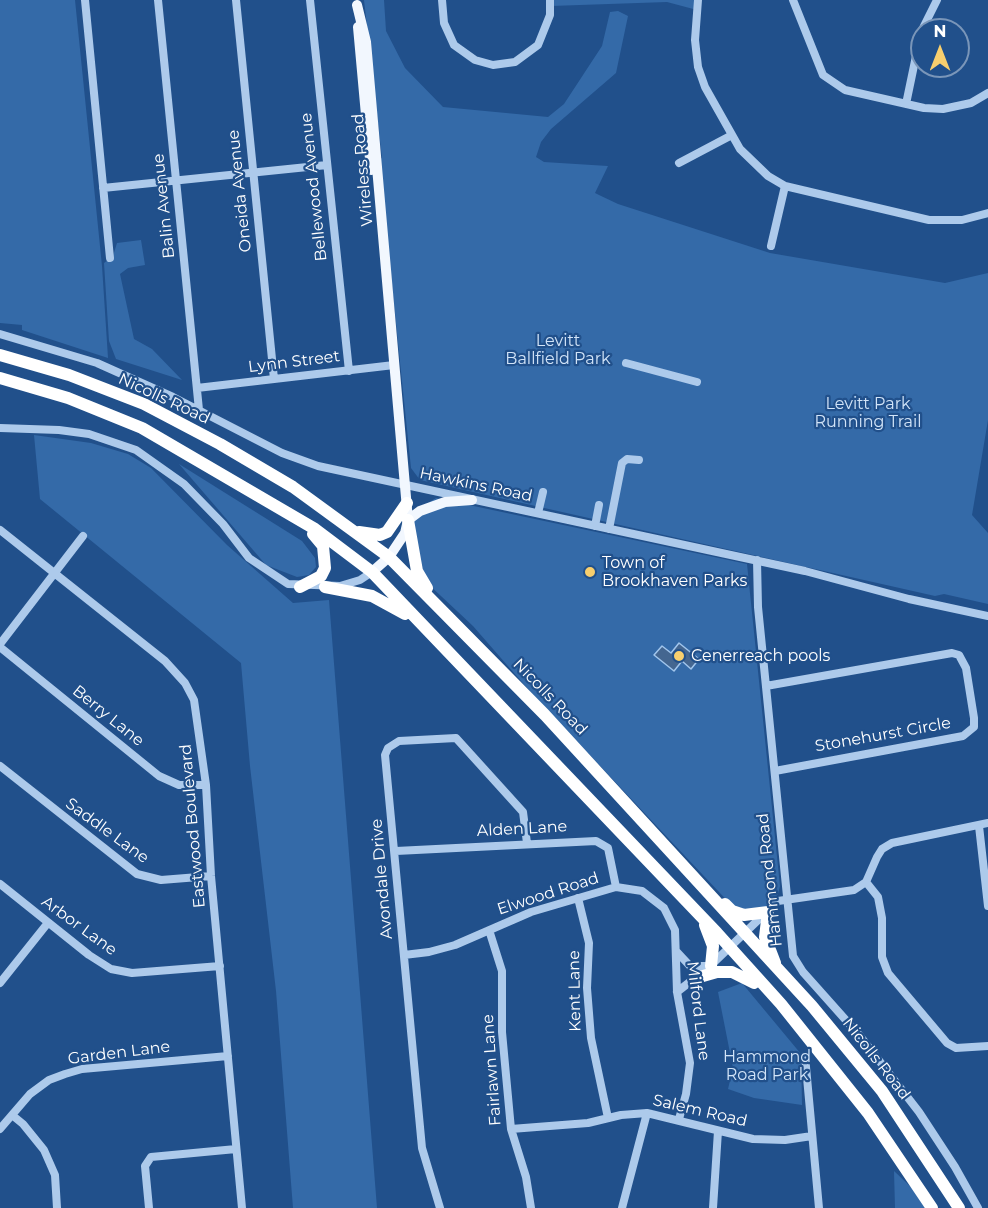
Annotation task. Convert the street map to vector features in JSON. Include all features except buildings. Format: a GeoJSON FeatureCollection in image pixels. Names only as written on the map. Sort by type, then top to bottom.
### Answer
{"type":"FeatureCollection","features":[{"type":"Feature","properties":{"kind":"highway","name":"Nicolls Road"},"geometry":{"type":"LineString","coordinates":[[0,354],[69,375],[144,404],[247,460],[356,531],[389,557],[553,724],[812,1006],[882,1091],[959,1208]]}},
{"type":"Feature","properties":{"kind":"highway"},"geometry":{"type":"LineString","coordinates":[[0,378],[68,398],[142,428],[303,521],[372,572],[702,918],[775,998],[868,1113],[932,1208]]}},
{"type":"Feature","properties":{"kind":"highway"},"geometry":{"type":"LineString","coordinates":[[356,531],[371,535],[387,532],[407,503]]}},
{"type":"Feature","properties":{"kind":"highway"},"geometry":{"type":"LineString","coordinates":[[408,520],[417,571],[433,600]]}},
{"type":"Feature","properties":{"kind":"highway"},"geometry":{"type":"LineString","coordinates":[[300,586],[321,576],[326,560],[323,546],[303,521]]}},
{"type":"Feature","properties":{"kind":"highway"},"geometry":{"type":"LineString","coordinates":[[325,587],[372,596],[396,607],[421,624]]}},
{"type":"Feature","properties":{"kind":"highway"},"geometry":{"type":"LineString","coordinates":[[702,887],[737,913],[768,912],[767,945],[782,975]]}},
{"type":"Feature","properties":{"kind":"highway"},"geometry":{"type":"LineString","coordinates":[[702,918],[713,946],[711,966]]}},
{"type":"Feature","properties":{"kind":"highway"},"geometry":{"type":"LineString","coordinates":[[696,978],[717,972],[732,972],[742,975],[775,998]]}},
{"type":"Feature","properties":{"kind":"main road","name":"Wireless Road"},"geometry":{"type":"LineString","coordinates":[[357,2],[358,42],[406,485]]}},
{"type":"Feature","properties":{"kind":"main road","name":"Hawkins Road"},"geometry":{"type":"LineString","coordinates":[[372,572],[389,557],[405,532],[408,520],[406,485]]}},
{"type":"Feature","properties":{"kind":"main road"},"geometry":{"type":"LineString","coordinates":[[408,520],[420,511],[437,504],[472,500]]}},
{"type":"Feature","properties":{"kind":"street"},"geometry":{"type":"LineString","coordinates":[[85,0],[110,258]]}},
{"type":"Feature","properties":{"kind":"street","name":"Balin Avenue"},"geometry":{"type":"LineString","coordinates":[[158,0],[199,410]]}},
{"type":"Feature","properties":{"kind":"street","name":"Oneida Avenue"},"geometry":{"type":"LineString","coordinates":[[236,0],[274,379]]}},
{"type":"Feature","properties":{"kind":"street","name":"Bellewood Avenue"},"geometry":{"type":"LineString","coordinates":[[310,0],[349,370]]}},
{"type":"Feature","properties":{"kind":"street"},"geometry":{"type":"LineString","coordinates":[[442,0],[444,23],[454,45],[475,60],[493,65],[515,62],[538,45],[550,15],[550,0]]}},
{"type":"Feature","properties":{"kind":"street"},"geometry":{"type":"LineString","coordinates":[[698,0],[695,39],[698,67],[710,98],[732,135],[754,164],[785,186],[929,220],[962,220],[988,213]]}},
{"type":"Feature","properties":{"kind":"street"},"geometry":{"type":"LineString","coordinates":[[793,0],[821,70],[828,80],[844,90],[943,110],[970,103],[988,93]]}},
{"type":"Feature","properties":{"kind":"street"},"geometry":{"type":"LineString","coordinates":[[906,104],[921,32],[937,0]]}},
{"type":"Feature","properties":{"kind":"street"},"geometry":{"type":"LineString","coordinates":[[679,163],[732,135]]}},
{"type":"Feature","properties":{"kind":"street"},"geometry":{"type":"LineString","coordinates":[[103,189],[327,165]]}},
{"type":"Feature","properties":{"kind":"street"},"geometry":{"type":"LineString","coordinates":[[771,246],[785,186]]}},
{"type":"Feature","properties":{"kind":"street"},"geometry":{"type":"LineString","coordinates":[[0,333],[96,363],[199,410],[297,459],[406,485]]}},
{"type":"Feature","properties":{"kind":"street"},"geometry":{"type":"LineString","coordinates":[[626,363],[697,382]]}},
{"type":"Feature","properties":{"kind":"street","name":"Lynn Street"},"geometry":{"type":"LineString","coordinates":[[197,388],[394,365]]}},
{"type":"Feature","properties":{"kind":"street","name":"Hawkins Road"},"geometry":{"type":"LineString","coordinates":[[0,428],[59,430],[89,434],[136,450],[176,478],[203,502],[249,558],[278,580],[300,586],[340,586],[360,580],[372,572]]}},
{"type":"Feature","properties":{"kind":"street"},"geometry":{"type":"LineString","coordinates":[[609,529],[622,463],[627,459],[639,460]]}},
{"type":"Feature","properties":{"kind":"street","name":"Hawkins Road"},"geometry":{"type":"LineString","coordinates":[[406,485],[757,560],[909,599],[988,616]]}},
{"type":"Feature","properties":{"kind":"street"},"geometry":{"type":"LineString","coordinates":[[538,513],[543,492]]}},
{"type":"Feature","properties":{"kind":"street"},"geometry":{"type":"LineString","coordinates":[[595,526],[598,505]]}},
{"type":"Feature","properties":{"kind":"street","name":"Eastwood Boulevard"},"geometry":{"type":"LineString","coordinates":[[0,530],[165,661],[185,683],[197,711],[206,785],[211,876],[242,1208]]}},
{"type":"Feature","properties":{"kind":"street"},"geometry":{"type":"LineString","coordinates":[[0,645],[83,536]]}},
{"type":"Feature","properties":{"kind":"street","name":"Hammond Road"},"geometry":{"type":"LineString","coordinates":[[757,560],[758,607],[793,956],[803,972],[860,1036],[919,1112],[955,1167],[978,1208]]}},
{"type":"Feature","properties":{"kind":"street","name":"Berry Lane"},"geometry":{"type":"LineString","coordinates":[[0,645],[159,776],[179,785],[206,785]]}},
{"type":"Feature","properties":{"kind":"street","name":"Stonehurst Circle"},"geometry":{"type":"LineString","coordinates":[[766,686],[952,653],[959,655],[966,668],[974,718],[974,727],[963,735],[775,771]]}},
{"type":"Feature","properties":{"kind":"street","name":"Avondale Drive"},"geometry":{"type":"LineString","coordinates":[[440,1208],[422,1148],[396,851],[385,755],[388,748],[399,741],[450,736],[456,738],[523,812],[527,843]]}},
{"type":"Feature","properties":{"kind":"street","name":"Saddle Lane"},"geometry":{"type":"LineString","coordinates":[[0,766],[138,874],[161,880],[211,876]]}},
{"type":"Feature","properties":{"kind":"street"},"geometry":{"type":"LineString","coordinates":[[677,992],[711,966],[778,901],[844,893],[866,882],[882,849],[892,843],[983,824],[988,906]]}},
{"type":"Feature","properties":{"kind":"street","name":"Alden Lane"},"geometry":{"type":"LineString","coordinates":[[396,851],[596,840],[608,848],[616,888]]}},
{"type":"Feature","properties":{"kind":"street"},"geometry":{"type":"LineString","coordinates":[[866,882],[878,897],[882,918],[882,957],[888,973],[947,1043],[956,1048],[988,1046]]}},
{"type":"Feature","properties":{"kind":"street","name":"Arbor Lane"},"geometry":{"type":"LineString","coordinates":[[0,884],[47,924],[98,962],[120,971],[138,973],[220,966]]}},
{"type":"Feature","properties":{"kind":"street","name":"Elwood Road"},"geometry":{"type":"LineString","coordinates":[[404,955],[442,949],[531,912],[616,888],[642,891],[664,908]]}},
{"type":"Feature","properties":{"kind":"street","name":"Kent Lane"},"geometry":{"type":"LineString","coordinates":[[578,898],[589,943],[587,988],[591,1038],[608,1118]]}},
{"type":"Feature","properties":{"kind":"street","name":"Milford Lane"},"geometry":{"type":"LineString","coordinates":[[664,908],[675,930],[677,992],[690,1063],[686,1094],[679,1119]]}},
{"type":"Feature","properties":{"kind":"street"},"geometry":{"type":"LineString","coordinates":[[0,983],[47,924]]}},
{"type":"Feature","properties":{"kind":"street","name":"Fairlawn Lane"},"geometry":{"type":"LineString","coordinates":[[489,930],[502,971],[502,1032],[511,1129],[526,1177],[531,1208]]}},
{"type":"Feature","properties":{"kind":"street"},"geometry":{"type":"LineString","coordinates":[[676,951],[690,966],[711,966]]}},
{"type":"Feature","properties":{"kind":"street","name":"Garden Lane"},"geometry":{"type":"LineString","coordinates":[[0,1129],[30,1094],[49,1080],[65,1074],[82,1070],[228,1056]]}},
{"type":"Feature","properties":{"kind":"street"},"geometry":{"type":"LineString","coordinates":[[805,1056],[819,1208]]}},
{"type":"Feature","properties":{"kind":"street"},"geometry":{"type":"LineString","coordinates":[[622,1208],[647,1113]]}},
{"type":"Feature","properties":{"kind":"street","name":"Salem Road"},"geometry":{"type":"LineString","coordinates":[[511,1129],[588,1123],[647,1113],[769,1141],[812,1136]]}},
{"type":"Feature","properties":{"kind":"street"},"geometry":{"type":"LineString","coordinates":[[12,1115],[23,1124],[44,1150],[54,1175],[57,1208]]}},
{"type":"Feature","properties":{"kind":"street"},"geometry":{"type":"LineString","coordinates":[[713,1208],[718,1131]]}},
{"type":"Feature","properties":{"kind":"street"},"geometry":{"type":"LineString","coordinates":[[149,1208],[145,1166],[151,1157],[236,1149]]}},
{"type":"Feature","properties":{"kind":"green space"},"geometry":{"type":"Polygon","coordinates":[[[0,0],[75,0],[102,266],[108,358],[22,330],[22,325],[0,323],[0,0]]]}},
{"type":"Feature","properties":{"kind":"green space"},"geometry":{"type":"Polygon","coordinates":[[[364,0],[384,0],[386,31],[405,68],[443,107],[548,117],[564,104],[602,46],[610,12],[618,11],[628,16],[616,73],[551,129],[541,142],[536,157],[544,162],[608,166],[595,193],[618,204],[770,253],[945,283],[988,273],[988,420],[972,515],[988,533],[988,604],[944,594],[935,596],[420,480],[411,468],[379,159],[382,158],[364,0]]]}},
{"type":"Feature","properties":{"kind":"green space"},"geometry":{"type":"Polygon","coordinates":[[[550,0],[698,0],[697,10],[667,2],[551,6],[550,0]]]}},
{"type":"Feature","properties":{"kind":"green space"},"geometry":{"type":"Polygon","coordinates":[[[141,240],[145,265],[128,268],[120,274],[134,339],[152,349],[182,380],[116,359],[109,341],[104,263],[113,256],[117,243],[141,240]]]}},
{"type":"Feature","properties":{"kind":"green space"},"geometry":{"type":"Polygon","coordinates":[[[34,435],[91,443],[128,454],[151,468],[227,545],[293,603],[329,600],[377,1208],[293,1208],[276,991],[250,766],[241,663],[40,499],[34,435]]]}},
{"type":"Feature","properties":{"kind":"green space"},"geometry":{"type":"Polygon","coordinates":[[[179,464],[302,541],[315,558],[316,567],[309,575],[297,577],[266,565],[179,464]]]}},
{"type":"Feature","properties":{"kind":"green space"},"geometry":{"type":"Polygon","coordinates":[[[436,498],[747,564],[780,886],[778,894],[767,906],[760,910],[736,910],[534,696],[473,626],[426,582],[413,543],[414,516],[420,508],[436,498]]]}},
{"type":"Feature","properties":{"kind":"green space","name":"Hammond Road Park"},"geometry":{"type":"Polygon","coordinates":[[[742,983],[801,1054],[802,1105],[754,1098],[728,1089],[733,1068],[718,992],[742,983]]]}},
{"type":"Feature","properties":{"kind":"green space"},"geometry":{"type":"Polygon","coordinates":[[[894,1171],[912,1188],[925,1208],[895,1208],[894,1171]]]}},
{"type":"Feature","properties":{"kind":"shaded area"},"geometry":{"type":"Polygon","coordinates":[[[679,643],[699,659],[691,669],[682,661],[674,671],[654,655],[662,646],[671,653],[679,643]]]}},
{"type":"Feature","properties":{"kind":"place","name":"Town of Brookhaven Parks"},"geometry":{"type":"Point","coordinates":[590,572]}},
{"type":"Feature","properties":{"kind":"place","name":"Cenerreach pools"},"geometry":{"type":"Point","coordinates":[679,656]}},
{"type":"Feature","properties":{"kind":"park label","name":"Levitt Ballfield Park"},"geometry":{"type":"Point","coordinates":[558,350]}},
{"type":"Feature","properties":{"kind":"park label","name":"Levitt Park Running Trail"},"geometry":{"type":"Point","coordinates":[868,413]}}]}
